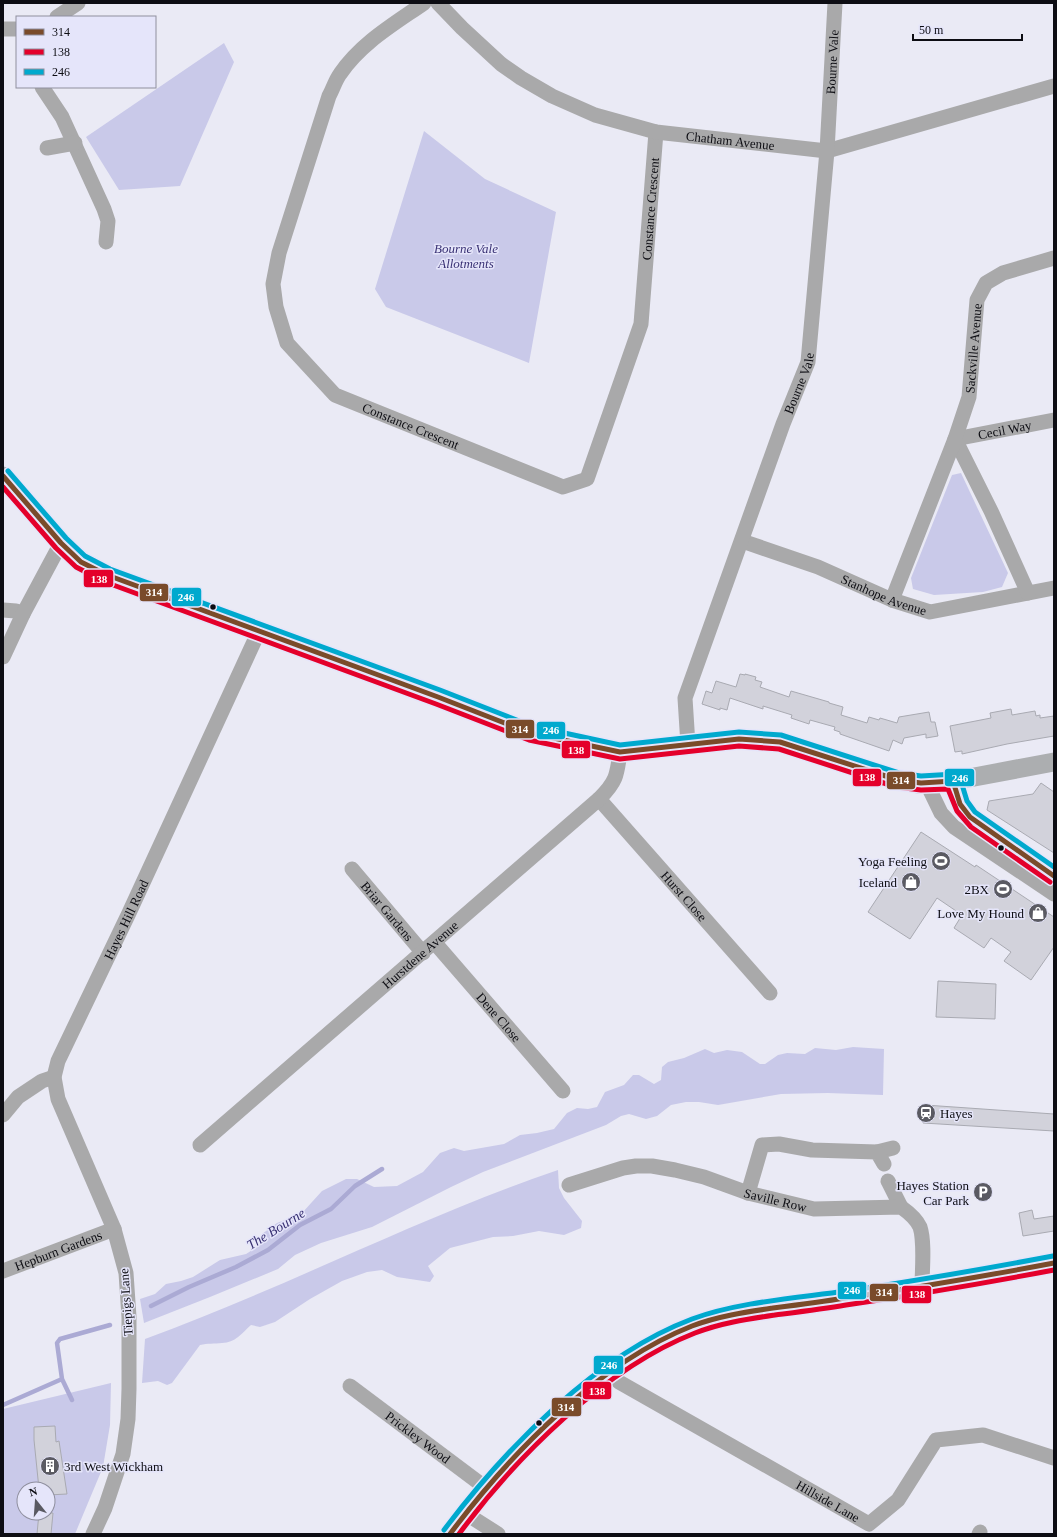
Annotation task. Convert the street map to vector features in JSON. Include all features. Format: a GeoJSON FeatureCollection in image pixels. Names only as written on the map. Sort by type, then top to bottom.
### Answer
{"type":"FeatureCollection","features":[{"type":"Feature","properties":{"kind":"main road"},"geometry":{"type":"LineString","coordinates":[[3,476],[61,543],[81,562],[107,575],[530,733],[620,752],[739,739],[780,742],[908,783],[927,784],[954,781],[1054,762]]}},
{"type":"Feature","properties":{"kind":"street"},"geometry":{"type":"LineString","coordinates":[[58,16],[78,3]]}},
{"type":"Feature","properties":{"kind":"street","name":"Constance Crescent"},"geometry":{"type":"LineString","coordinates":[[424,3],[362,48],[350,60],[339,76],[329,96],[279,253],[273,284],[276,307],[287,343],[335,395],[563,487],[587,479],[641,324],[656,132]]}},
{"type":"Feature","properties":{"kind":"street","name":"Chatham Avenue"},"geometry":{"type":"LineString","coordinates":[[438,3],[462,28],[501,64],[521,78],[552,96],[595,116],[656,132],[827,151],[1054,86]]}},
{"type":"Feature","properties":{"kind":"street","name":"Bourne Vale"},"geometry":{"type":"LineString","coordinates":[[688,745],[685,698],[783,424],[808,362],[827,151],[835,3]]}},
{"type":"Feature","properties":{"kind":"street"},"geometry":{"type":"LineString","coordinates":[[3,29],[16,29]]}},
{"type":"Feature","properties":{"kind":"street"},"geometry":{"type":"LineString","coordinates":[[43,88],[62,117],[104,209],[108,221],[106,242]]}},
{"type":"Feature","properties":{"kind":"street"},"geometry":{"type":"LineString","coordinates":[[47,148],[74,143]]}},
{"type":"Feature","properties":{"kind":"street","name":"Sackville Avenue"},"geometry":{"type":"LineString","coordinates":[[892,600],[955,439],[969,398],[977,300],[986,283],[1003,273],[1054,258]]}},
{"type":"Feature","properties":{"kind":"street","name":"Cecil Way"},"geometry":{"type":"LineString","coordinates":[[955,439],[1054,420]]}},
{"type":"Feature","properties":{"kind":"street"},"geometry":{"type":"LineString","coordinates":[[955,439],[991,511],[1028,593]]}},
{"type":"Feature","properties":{"kind":"street","name":"Stanhope Avenue"},"geometry":{"type":"LineString","coordinates":[[742,540],[818,567],[892,600],[930,612],[1054,588]]}},
{"type":"Feature","properties":{"kind":"street"},"geometry":{"type":"LineString","coordinates":[[3,657],[23,614],[61,543]]}},
{"type":"Feature","properties":{"kind":"street"},"geometry":{"type":"LineString","coordinates":[[3,610],[16,611],[23,614]]}},
{"type":"Feature","properties":{"kind":"street","name":"Hayes Hill Road"},"geometry":{"type":"LineString","coordinates":[[54,1077],[58,1061],[129,913],[259,631]]}},
{"type":"Feature","properties":{"kind":"street","name":"Hurstdene Avenue"},"geometry":{"type":"LineString","coordinates":[[200,1145],[435,943],[599,799],[612,786],[617,770],[620,752]]}},
{"type":"Feature","properties":{"kind":"street"},"geometry":{"type":"LineString","coordinates":[[954,781],[959,803],[965,812],[976,822],[1054,876]]}},
{"type":"Feature","properties":{"kind":"street"},"geometry":{"type":"LineString","coordinates":[[927,784],[941,813],[954,827],[1054,894]]}},
{"type":"Feature","properties":{"kind":"street","name":"Hurst Close"},"geometry":{"type":"LineString","coordinates":[[599,799],[770,994]]}},
{"type":"Feature","properties":{"kind":"street","name":"Briar Gardens"},"geometry":{"type":"LineString","coordinates":[[352,869],[423,953]]}},
{"type":"Feature","properties":{"kind":"street","name":"Dene Close"},"geometry":{"type":"LineString","coordinates":[[435,943],[563,1091]]}},
{"type":"Feature","properties":{"kind":"street"},"geometry":{"type":"LineString","coordinates":[[3,1115],[18,1097],[42,1082],[54,1077]]}},
{"type":"Feature","properties":{"kind":"street","name":"Tiepigs Lane"},"geometry":{"type":"LineString","coordinates":[[54,1077],[58,1100],[114,1229],[126,1273],[129,1317],[128,1419],[123,1454],[105,1508],[93,1534]]}},
{"type":"Feature","properties":{"kind":"street"},"geometry":{"type":"LineString","coordinates":[[748,1193],[762,1144],[779,1144],[812,1150],[881,1158],[893,1148]]}},
{"type":"Feature","properties":{"kind":"street","name":"Saville Row"},"geometry":{"type":"LineString","coordinates":[[569,1185],[623,1168],[652,1166],[704,1177],[748,1193],[814,1209],[901,1207]]}},
{"type":"Feature","properties":{"kind":"street"},"geometry":{"type":"LineString","coordinates":[[888,1181],[901,1207],[912,1215],[919,1227],[922,1239],[922,1287]]}},
{"type":"Feature","properties":{"kind":"street","name":"Hepburn Gardens"},"geometry":{"type":"LineString","coordinates":[[3,1271],[114,1229]]}},
{"type":"Feature","properties":{"kind":"street"},"geometry":{"type":"LineString","coordinates":[[450,1534],[486,1488],[515,1457],[553,1420],[586,1391],[610,1372],[648,1348],[686,1329],[723,1317],[922,1287],[1054,1264]]}},
{"type":"Feature","properties":{"kind":"street","name":"Hillside Lane"},"geometry":{"type":"LineString","coordinates":[[610,1372],[619,1382],[869,1524],[898,1500],[936,1440],[983,1434],[1054,1458]]}},
{"type":"Feature","properties":{"kind":"street","name":"Prickley Wood"},"geometry":{"type":"LineString","coordinates":[[350,1386],[486,1488]]}},
{"type":"Feature","properties":{"kind":"street"},"geometry":{"type":"LineString","coordinates":[[465,1513],[498,1534]]}},
{"type":"Feature","properties":{"kind":"green space"},"geometry":{"type":"Polygon","coordinates":[[[224,43],[234,62],[180,186],[119,190],[86,137],[224,43]]]}},
{"type":"Feature","properties":{"kind":"green space","name":"Bourne Vale Allotments"},"geometry":{"type":"Polygon","coordinates":[[[424,131],[485,179],[556,212],[529,363],[386,307],[375,289],[424,131]]]}},
{"type":"Feature","properties":{"kind":"green space"},"geometry":{"type":"Polygon","coordinates":[[[961,473],[1008,573],[1002,587],[983,592],[934,595],[913,589],[911,578],[952,475],[961,473]]]}},
{"type":"Feature","properties":{"kind":"green space"},"geometry":{"type":"Polygon","coordinates":[[[853,1047],[884,1049],[883,1095],[828,1093],[781,1094],[718,1105],[699,1102],[686,1102],[671,1105],[657,1116],[646,1119],[629,1114],[621,1116],[606,1125],[483,1172],[372,1227],[321,1243],[295,1255],[278,1269],[144,1323],[140,1299],[155,1294],[166,1284],[193,1277],[220,1260],[246,1254],[257,1247],[262,1234],[277,1223],[302,1213],[322,1191],[346,1179],[357,1179],[374,1187],[397,1186],[423,1172],[440,1153],[454,1148],[464,1151],[504,1144],[520,1135],[554,1129],[567,1113],[577,1108],[588,1109],[597,1107],[605,1092],[624,1085],[633,1075],[639,1075],[654,1084],[661,1080],[662,1067],[668,1062],[684,1058],[705,1049],[714,1053],[727,1050],[742,1052],[760,1064],[765,1064],[778,1055],[787,1053],[805,1054],[815,1048],[836,1050],[853,1047]]]}},
{"type":"Feature","properties":{"kind":"green space"},"geometry":{"type":"Polygon","coordinates":[[[558,1170],[559,1188],[564,1198],[582,1221],[581,1228],[564,1235],[539,1231],[513,1236],[493,1237],[450,1248],[428,1266],[434,1276],[430,1282],[397,1277],[382,1270],[367,1272],[342,1281],[310,1299],[275,1322],[260,1327],[251,1325],[238,1337],[227,1343],[200,1345],[172,1383],[167,1385],[158,1381],[142,1383],[145,1339],[249,1298],[454,1209],[558,1170]]]}},
{"type":"Feature","properties":{"kind":"green space"},"geometry":{"type":"Polygon","coordinates":[[[111,1383],[110,1425],[103,1467],[75,1534],[3,1534],[3,1409],[111,1383]]]}},
{"type":"Feature","properties":{"kind":"building"},"geometry":{"type":"Polygon","coordinates":[[[740,674],[756,677],[755,680],[762,682],[760,687],[789,697],[791,691],[843,707],[841,715],[867,723],[869,717],[879,720],[880,718],[897,723],[899,717],[929,712],[931,722],[935,722],[938,736],[926,738],[926,734],[904,738],[902,744],[893,740],[889,751],[840,734],[840,732],[834,730],[835,727],[810,720],[809,724],[791,718],[792,715],[763,706],[763,709],[730,698],[727,710],[720,708],[720,710],[702,704],[706,691],[712,693],[716,681],[736,687],[740,674]]]}},
{"type":"Feature","properties":{"kind":"building"},"geometry":{"type":"Polygon","coordinates":[[[1011,709],[1012,715],[1035,711],[1036,716],[1040,715],[1040,718],[1054,716],[1054,736],[962,754],[962,751],[955,752],[950,726],[991,718],[990,713],[1011,709]]]}},
{"type":"Feature","properties":{"kind":"building"},"geometry":{"type":"Polygon","coordinates":[[[1041,783],[1054,792],[1054,853],[987,810],[989,801],[1033,794],[1041,783]]]}},
{"type":"Feature","properties":{"kind":"building"},"geometry":{"type":"Polygon","coordinates":[[[921,832],[975,867],[976,865],[1054,917],[1054,947],[1031,980],[1004,961],[1011,952],[991,938],[984,948],[954,928],[962,915],[937,898],[910,939],[868,912],[921,832]]]}},
{"type":"Feature","properties":{"kind":"building"},"geometry":{"type":"Polygon","coordinates":[[[938,981],[996,984],[995,1019],[936,1017],[938,981]]]}},
{"type":"Feature","properties":{"kind":"building"},"geometry":{"type":"Polygon","coordinates":[[[925,1105],[1054,1114],[1054,1131],[923,1123],[925,1105]]]}},
{"type":"Feature","properties":{"kind":"building"},"geometry":{"type":"Polygon","coordinates":[[[1032,1210],[1034,1219],[1054,1216],[1054,1231],[1023,1236],[1019,1213],[1032,1210]]]}},
{"type":"Feature","properties":{"kind":"building","name":"3rd West Wickham"},"geometry":{"type":"Polygon","coordinates":[[[55,1426],[56,1442],[59,1441],[67,1494],[56,1495],[56,1481],[38,1481],[34,1427],[55,1426]]]}},
{"type":"Feature","properties":{"kind":"building"},"geometry":{"type":"Polygon","coordinates":[[[38,1521],[52,1521],[51,1534],[37,1534],[38,1521]]]}},
{"type":"Feature","properties":{"kind":"waterway","name":"The Bourne"},"geometry":{"type":"LineString","coordinates":[[151,1306],[189,1287],[236,1267],[268,1250],[300,1225],[331,1209],[355,1186],[382,1169]]}},
{"type":"Feature","properties":{"kind":"waterway","name":"The Bourne"},"geometry":{"type":"LineString","coordinates":[[72,1400],[62,1379],[57,1343],[60,1339],[110,1325]]}},
{"type":"Feature","properties":{"kind":"waterway"},"geometry":{"type":"LineString","coordinates":[[3,1405],[62,1379]]}},
{"type":"Feature","properties":{"kind":"transit line","name":"246"},"geometry":{"type":"LineString","coordinates":[[8,471],[66,538],[85,556],[110,569],[440,690],[532,726],[620,745],[739,732],[781,735],[899,773],[921,776],[955,774],[960,778],[967,801],[975,812],[1054,867]]}},
{"type":"Feature","properties":{"kind":"transit line","name":"314"},"geometry":{"type":"LineString","coordinates":[[3,476],[61,543],[81,562],[107,575],[438,697],[530,733],[620,752],[739,739],[780,742],[898,780],[921,783],[953,781],[960,804],[970,817],[1054,876]]}},
{"type":"Feature","properties":{"kind":"transit line","name":"138"},"geometry":{"type":"LineString","coordinates":[[3,487],[56,548],[76,567],[105,582],[436,704],[529,740],[620,759],[739,746],[779,749],[896,787],[921,790],[948,789],[957,811],[971,827],[1050,882]]}},
{"type":"Feature","properties":{"kind":"transit line","name":"246"},"geometry":{"type":"LineString","coordinates":[[444,1530],[495,1468],[524,1437],[555,1408],[587,1380],[621,1356],[656,1335],[692,1319],[729,1308],[788,1298],[898,1283],[1053,1256]]}},
{"type":"Feature","properties":{"kind":"transit line","name":"314"},"geometry":{"type":"LineString","coordinates":[[450,1534],[500,1473],[558,1414],[590,1387],[623,1363],[657,1342],[692,1326],[742,1313],[924,1286],[1054,1263]]}},
{"type":"Feature","properties":{"kind":"transit line","name":"138"},"geometry":{"type":"LineString","coordinates":[[459,1534],[507,1475],[565,1418],[628,1368],[661,1349],[695,1333],[724,1324],[744,1320],[924,1293],[1054,1270]]}},
{"type":"Feature","properties":{"kind":"place","name":"Yoga Feeling"},"geometry":{"type":"Point","coordinates":[941,861]}},
{"type":"Feature","properties":{"kind":"place","name":"Iceland"},"geometry":{"type":"Point","coordinates":[911,882]}},
{"type":"Feature","properties":{"kind":"place","name":"2BX"},"geometry":{"type":"Point","coordinates":[1003,889]}},
{"type":"Feature","properties":{"kind":"place","name":"Love My Hound"},"geometry":{"type":"Point","coordinates":[1038,913]}},
{"type":"Feature","properties":{"kind":"place","name":"Hayes"},"geometry":{"type":"Point","coordinates":[926,1113]}},
{"type":"Feature","properties":{"kind":"place","name":"Hayes Station Car Park"},"geometry":{"type":"Point","coordinates":[983,1192]}},
{"type":"Feature","properties":{"kind":"place","name":"3rd West Wickham"},"geometry":{"type":"Point","coordinates":[50,1466]}}]}
